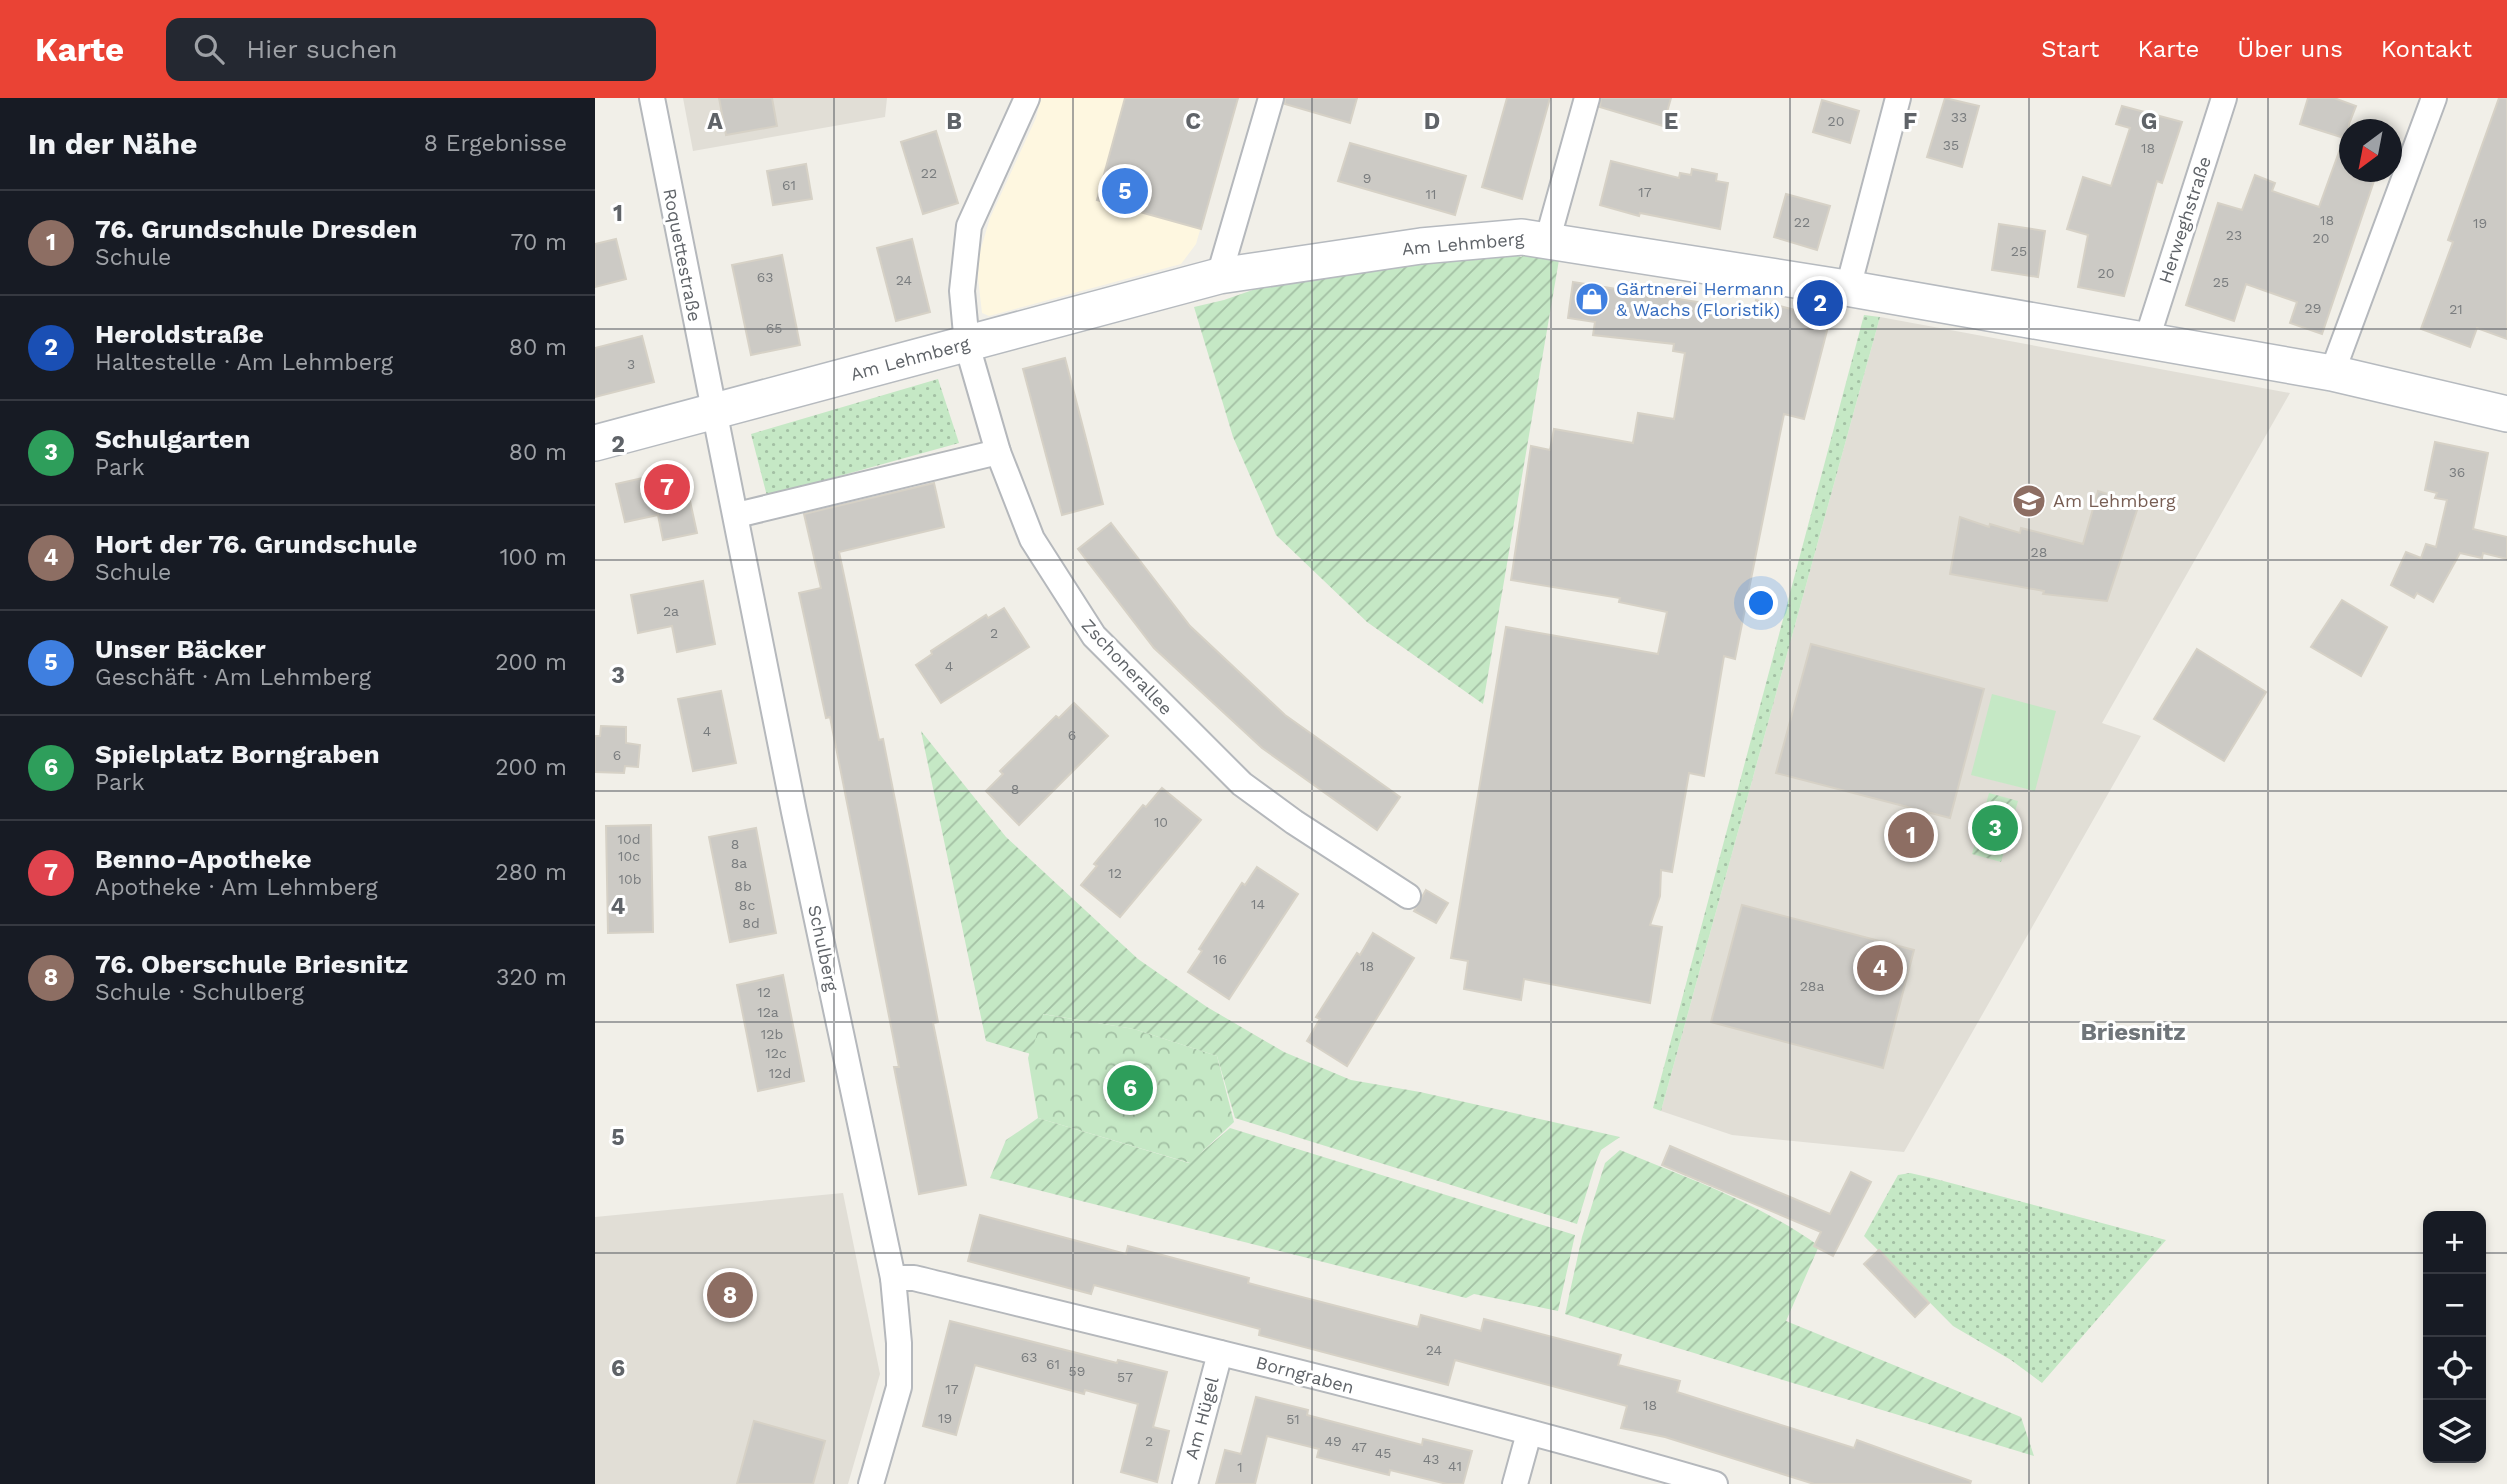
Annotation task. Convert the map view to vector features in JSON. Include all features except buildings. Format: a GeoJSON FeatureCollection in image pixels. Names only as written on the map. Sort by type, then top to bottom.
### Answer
{"type":"FeatureCollection","features":[{"type":"Feature","properties":{"kind":"street","name":"Roquettestraße"},"geometry":{"type":"LineString","coordinates":[[652,98],[713,412]]}},
{"type":"Feature","properties":{"kind":"street","name":"Zschonerallee"},"geometry":{"type":"LineString","coordinates":[[1027,98],[966,240],[963,291],[967,345],[998,452],[1032,539],[1094,636],[1243,784],[1294,822],[1408,896]]}},
{"type":"Feature","properties":{"kind":"street"},"geometry":{"type":"LineString","coordinates":[[1219,276],[1271,98]]}},
{"type":"Feature","properties":{"kind":"street"},"geometry":{"type":"LineString","coordinates":[[1548,239],[1587,98]]}},
{"type":"Feature","properties":{"kind":"street"},"geometry":{"type":"LineString","coordinates":[[1848,288],[1898,98]]}},
{"type":"Feature","properties":{"kind":"street","name":"Herweghstraße"},"geometry":{"type":"LineString","coordinates":[[2146,342],[2224,98]]}},
{"type":"Feature","properties":{"kind":"street"},"geometry":{"type":"LineString","coordinates":[[2332,373],[2434,98]]}},
{"type":"Feature","properties":{"kind":"street","name":"Am Lehmberg"},"geometry":{"type":"LineString","coordinates":[[595,443],[1219,276],[1421,246],[1522,237],[1848,288],[2332,373],[2507,414]]}},
{"type":"Feature","properties":{"kind":"street","name":"Schulberg"},"geometry":{"type":"LineString","coordinates":[[713,412],[737,515],[792,799],[893,1278],[899,1343],[899,1387],[871,1484]]}},
{"type":"Feature","properties":{"kind":"street"},"geometry":{"type":"LineString","coordinates":[[737,515],[998,452]]}},
{"type":"Feature","properties":{"kind":"street","name":"Borngraben"},"geometry":{"type":"LineString","coordinates":[[893,1278],[914,1278],[1220,1353],[1715,1484]]}},
{"type":"Feature","properties":{"kind":"street","name":"Am Hügel"},"geometry":{"type":"LineString","coordinates":[[1185,1484],[1220,1353]]}},
{"type":"Feature","properties":{"kind":"street"},"geometry":{"type":"LineString","coordinates":[[1515,1484],[1529,1433]]}},
{"type":"Feature","properties":{"kind":"shaded area"},"geometry":{"type":"Polygon","coordinates":[[[683,98],[887,98],[885,117],[693,151],[683,98]]]}},
{"type":"Feature","properties":{"kind":"shaded area"},"geometry":{"type":"Polygon","coordinates":[[[1041,98],[1238,98],[1196,244],[1181,264],[989,316],[982,313],[978,278],[979,255],[990,218],[1036,118],[1041,98]]]}},
{"type":"Feature","properties":{"kind":"shaded area"},"geometry":{"type":"Polygon","coordinates":[[[1880,317],[2290,393],[2102,723],[2141,736],[1904,1152],[1732,1135],[1661,1111],[1880,317]]]}},
{"type":"Feature","properties":{"kind":"shaded area"},"geometry":{"type":"Polygon","coordinates":[[[843,1193],[880,1374],[848,1484],[595,1484],[595,1217],[843,1193]]]}},
{"type":"Feature","properties":{"kind":"green space"},"geometry":{"type":"Polygon","coordinates":[[[1506,250],[1521,257],[1529,251],[1560,254],[1483,704],[1367,622],[1276,535],[1233,437],[1194,307],[1224,300],[1284,279],[1506,250]]]}},
{"type":"Feature","properties":{"kind":"green space"},"geometry":{"type":"Polygon","coordinates":[[[1864,315],[1880,317],[1661,1111],[1653,1108],[1864,315]]]}},
{"type":"Feature","properties":{"kind":"green space"},"geometry":{"type":"Polygon","coordinates":[[[938,379],[959,443],[767,496],[751,434],[938,379]]]}},
{"type":"Feature","properties":{"kind":"green space"},"geometry":{"type":"Polygon","coordinates":[[[1992,694],[2056,711],[2035,791],[1971,775],[1992,694]]]}},
{"type":"Feature","properties":{"kind":"green space"},"geometry":{"type":"Polygon","coordinates":[[[921,731],[1006,837],[1138,959],[1207,1007],[1284,1052],[1351,1080],[1420,1092],[1620,1137],[1601,1150],[1577,1224],[1235,1118],[1217,1056],[1134,1029],[1043,1014],[1031,1054],[986,1041],[921,731]]]}},
{"type":"Feature","properties":{"kind":"green space"},"geometry":{"type":"Polygon","coordinates":[[[1989,793],[2018,801],[2001,862],[1972,854],[1989,793]]]}},
{"type":"Feature","properties":{"kind":"green space"},"geometry":{"type":"Polygon","coordinates":[[[1042,1014],[1134,1029],[1217,1056],[1234,1122],[1190,1163],[1038,1118],[1028,1058],[1042,1014]]]}},
{"type":"Feature","properties":{"kind":"green space"},"geometry":{"type":"Polygon","coordinates":[[[1038,1118],[1189,1163],[1230,1128],[1575,1235],[1558,1311],[1474,1294],[1466,1298],[990,1178],[1006,1140],[1038,1118]]]}},
{"type":"Feature","properties":{"kind":"green space"},"geometry":{"type":"Polygon","coordinates":[[[1620,1150],[1747,1204],[1819,1246],[1786,1321],[2021,1417],[2034,1456],[1565,1314],[1582,1237],[1605,1163],[1620,1150]]]}},
{"type":"Feature","properties":{"kind":"green space"},"geometry":{"type":"Polygon","coordinates":[[[1910,1173],[2166,1240],[2042,1383],[2011,1360],[1953,1326],[1864,1236],[1898,1175],[1910,1173]]]}},
{"type":"Feature","properties":{"kind":"place","name":"Unser Bäcker"},"geometry":{"type":"Point","coordinates":[1125,191]}},
{"type":"Feature","properties":{"kind":"place","name":"Gärtnerei Hermann & Wachs (Floristik)"},"geometry":{"type":"Point","coordinates":[1592,299]}},
{"type":"Feature","properties":{"kind":"place","name":"Heroldstraße"},"geometry":{"type":"Point","coordinates":[1820,303]}},
{"type":"Feature","properties":{"kind":"place","name":"Benno-Apotheke"},"geometry":{"type":"Point","coordinates":[667,487]}},
{"type":"Feature","properties":{"kind":"place","name":"Am Lehmberg"},"geometry":{"type":"Point","coordinates":[2029,501]}},
{"type":"Feature","properties":{"kind":"place","name":"Schulgarten"},"geometry":{"type":"Point","coordinates":[1995,828]}},
{"type":"Feature","properties":{"kind":"place","name":"76. Grundschule Dresden"},"geometry":{"type":"Point","coordinates":[1911,835]}},
{"type":"Feature","properties":{"kind":"place","name":"Hort der 76. Grundschule"},"geometry":{"type":"Point","coordinates":[1880,968]}},
{"type":"Feature","properties":{"kind":"place","name":"Spielplatz Borngraben"},"geometry":{"type":"Point","coordinates":[1130,1088]}},
{"type":"Feature","properties":{"kind":"place","name":"76. Oberschule Briesnitz"},"geometry":{"type":"Point","coordinates":[730,1295]}},
{"type":"Feature","properties":{"kind":"district","name":"Briesnitz"},"geometry":{"type":"Point","coordinates":[2133,1032]}}]}
